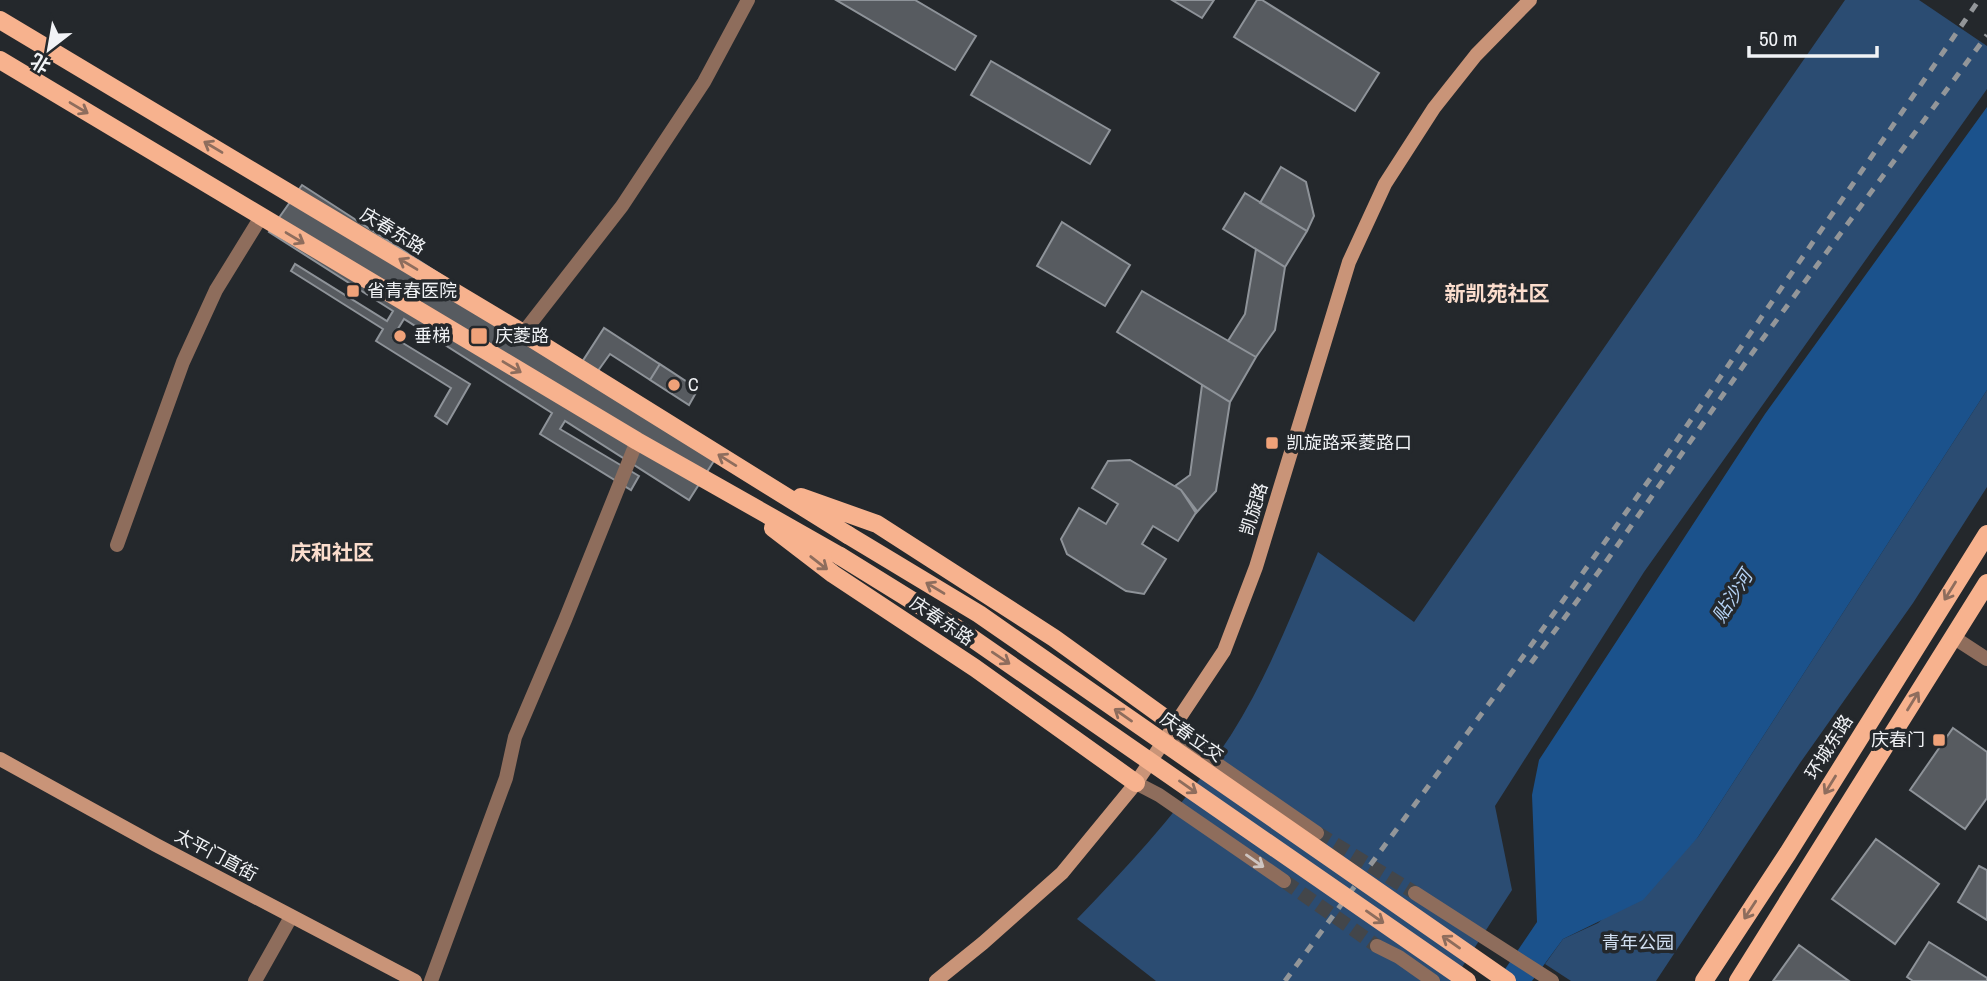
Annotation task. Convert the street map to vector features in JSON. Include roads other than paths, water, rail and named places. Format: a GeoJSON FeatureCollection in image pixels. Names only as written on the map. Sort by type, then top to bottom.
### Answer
{"type":"FeatureCollection","features":[{"type":"Feature","properties":{"kind":"main road","name":"凯旋路"},"geometry":{"type":"LineString","coordinates":[[936,981],[1062,873],[1136,783],[1224,651],[1256,567],[1346,271],[1385,184],[1434,108],[1476,55],[1530,0]]}},
{"type":"Feature","properties":{"kind":"main road","name":"庆春东路"},"geometry":{"type":"LineString","coordinates":[[0,20],[523,334],[848,535]]}},
{"type":"Feature","properties":{"kind":"main road","name":"庆春东路"},"geometry":{"type":"LineString","coordinates":[[0,60],[636,442],[840,556],[966,635],[1467,981]]}},
{"type":"Feature","properties":{"kind":"main road","name":"庆春东路"},"geometry":{"type":"LineString","coordinates":[[762,482],[877,524],[1054,638],[1176,726]]}},
{"type":"Feature","properties":{"kind":"main road","name":"庆春东路"},"geometry":{"type":"LineString","coordinates":[[726,492],[833,574],[975,668],[1136,783]]}},
{"type":"Feature","properties":{"kind":"main road","name":"环城东路"},"geometry":{"type":"LineString","coordinates":[[1704,981],[1788,853],[1987,534]]}},
{"type":"Feature","properties":{"kind":"main road","name":"庆春立交"},"geometry":{"type":"LineString","coordinates":[[848,535],[979,614],[1507,981]]}},
{"type":"Feature","properties":{"kind":"main road"},"geometry":{"type":"LineString","coordinates":[[1738,981],[1987,583]]}},
{"type":"Feature","properties":{"kind":"main road","name":"太平门直街"},"geometry":{"type":"LineString","coordinates":[[0,759],[415,981]]}},
{"type":"Feature","properties":{"kind":"street"},"geometry":{"type":"LineString","coordinates":[[523,334],[621,206],[704,82],[748,0]]}},
{"type":"Feature","properties":{"kind":"street"},"geometry":{"type":"LineString","coordinates":[[117,545],[183,362],[216,290],[261,217]]}},
{"type":"Feature","properties":{"kind":"street"},"geometry":{"type":"LineString","coordinates":[[430,981],[506,778],[514,737],[636,442]]}},
{"type":"Feature","properties":{"kind":"street"},"geometry":{"type":"LineString","coordinates":[[1953,637],[1987,659]]}},
{"type":"Feature","properties":{"kind":"street"},"geometry":{"type":"LineString","coordinates":[[1176,726],[1188,744],[1317,832]]}},
{"type":"Feature","properties":{"kind":"street"},"geometry":{"type":"LineString","coordinates":[[1136,783],[1159,794],[1284,881]]}},
{"type":"Feature","properties":{"kind":"street"},"geometry":{"type":"LineString","coordinates":[[1415,893],[1552,981]]}},
{"type":"Feature","properties":{"kind":"street"},"geometry":{"type":"LineString","coordinates":[[255,981],[292,917]]}},
{"type":"Feature","properties":{"kind":"street"},"geometry":{"type":"LineString","coordinates":[[1377,946],[1399,957],[1433,981]]}},
{"type":"Feature","properties":{"kind":"water","name":"贴沙河"},"geometry":{"type":"Polygon","coordinates":[[[1987,107],[1987,390],[1698,837],[1643,900],[1563,939],[1532,981],[1497,981],[1537,922],[1532,795],[1539,760],[1765,414],[1987,107]]]}},
{"type":"Feature","properties":{"kind":"tunnel"},"geometry":{"type":"LineString","coordinates":[[1317,833],[1415,893]]}},
{"type":"Feature","properties":{"kind":"tunnel"},"geometry":{"type":"LineString","coordinates":[[1284,881],[1377,946]]}},
{"type":"Feature","properties":{"kind":"railway"},"geometry":{"type":"LineString","coordinates":[[1285,981],[1502,686],[1662,462],[1979,0]]}},
{"type":"Feature","properties":{"kind":"railway"},"geometry":{"type":"LineString","coordinates":[[1531,663],[1603,566],[1753,352],[1987,35]]}},
{"type":"Feature","properties":{"kind":"place","name":"省青春医院"},"geometry":{"type":"Point","coordinates":[353,291]}},
{"type":"Feature","properties":{"kind":"place","name":"垂梯"},"geometry":{"type":"Point","coordinates":[400,336]}},
{"type":"Feature","properties":{"kind":"place","name":"庆菱路"},"geometry":{"type":"Point","coordinates":[479,336]}},
{"type":"Feature","properties":{"kind":"place","name":"C"},"geometry":{"type":"Point","coordinates":[674,385]}},
{"type":"Feature","properties":{"kind":"place","name":"凯旋路采菱路口"},"geometry":{"type":"Point","coordinates":[1272,443]}},
{"type":"Feature","properties":{"kind":"place","name":"庆春门"},"geometry":{"type":"Point","coordinates":[1939,740]}},
{"type":"Feature","properties":{"kind":"district","name":"新凯苑社区"},"geometry":{"type":"Point","coordinates":[1497,294]}},
{"type":"Feature","properties":{"kind":"district","name":"庆和社区"},"geometry":{"type":"Point","coordinates":[332,553]}},
{"type":"Feature","properties":{"kind":"park label","name":"青年公园"},"geometry":{"type":"Point","coordinates":[1638,943]}}]}
